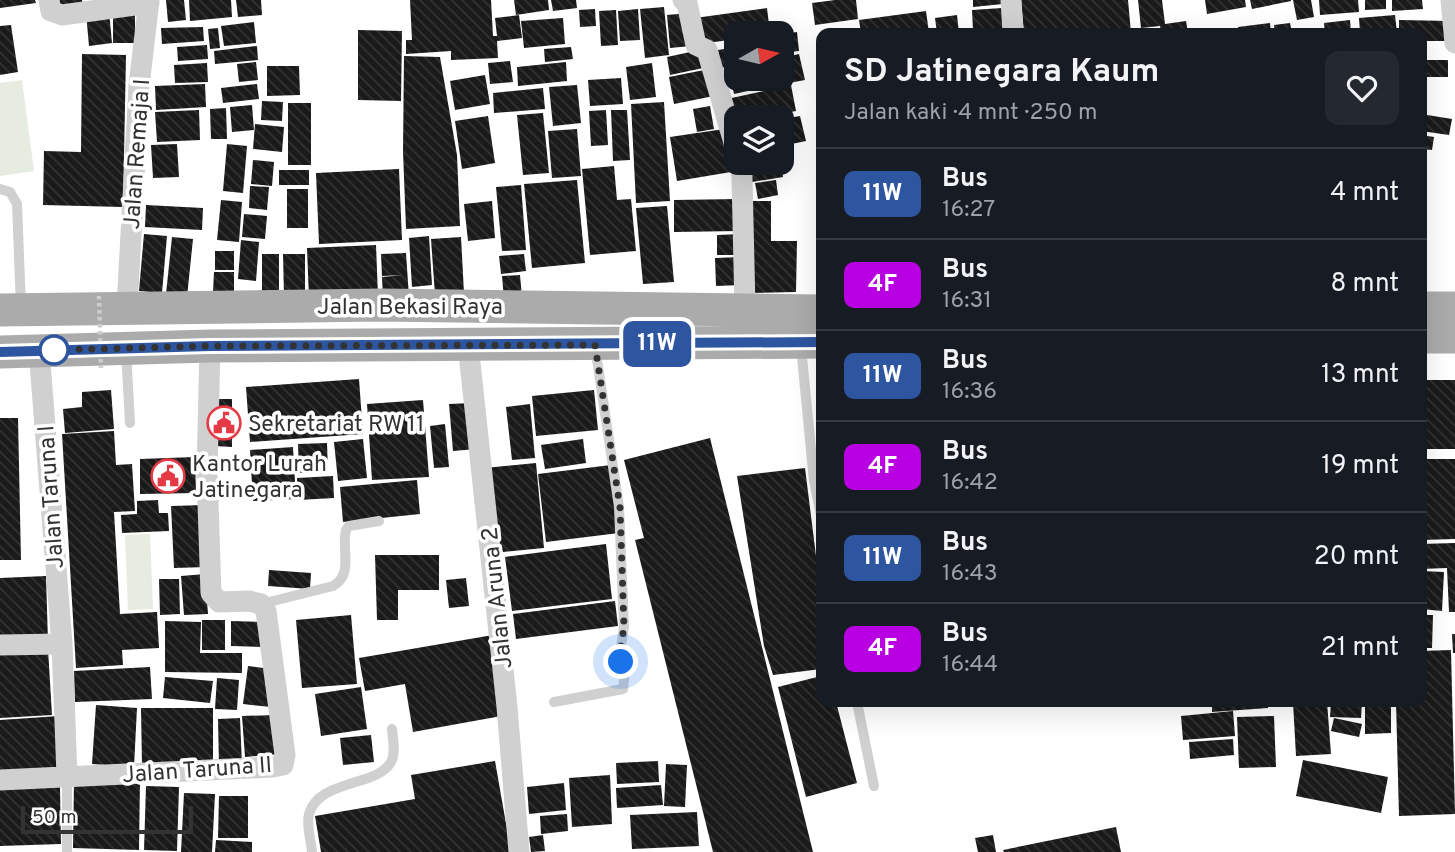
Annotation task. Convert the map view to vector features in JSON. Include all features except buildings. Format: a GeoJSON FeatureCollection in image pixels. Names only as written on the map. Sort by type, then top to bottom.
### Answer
{"type":"FeatureCollection","features":[{"type":"Feature","properties":{"kind":"main road","name":"Jalan Bekasi Raya"},"geometry":{"type":"LineString","coordinates":[[10,310],[113,302],[816,311]]}},
{"type":"Feature","properties":{"kind":"main road"},"geometry":{"type":"LineString","coordinates":[[1427,308],[1455,308]]}},
{"type":"Feature","properties":{"kind":"main road"},"geometry":{"type":"LineString","coordinates":[[1427,337],[1455,337]]}},
{"type":"Feature","properties":{"kind":"main road","name":"Jalan Bekasi Raya"},"geometry":{"type":"LineString","coordinates":[[0,352],[39,350],[113,358],[210,346],[811,342]]}},
{"type":"Feature","properties":{"kind":"street"},"geometry":{"type":"LineString","coordinates":[[683,0],[687,3],[696,45],[707,50],[724,108]]}},
{"type":"Feature","properties":{"kind":"street"},"geometry":{"type":"LineString","coordinates":[[1011,0],[1013,28]]}},
{"type":"Feature","properties":{"kind":"street"},"geometry":{"type":"LineString","coordinates":[[1451,0],[1455,43]]}},
{"type":"Feature","properties":{"kind":"street"},"geometry":{"type":"LineString","coordinates":[[56,8],[149,1]]}},
{"type":"Feature","properties":{"kind":"street","name":"Jalan Remaja I"},"geometry":{"type":"LineString","coordinates":[[113,302],[149,1]]}},
{"type":"Feature","properties":{"kind":"street"},"geometry":{"type":"LineString","coordinates":[[742,175],[745,309]]}},
{"type":"Feature","properties":{"kind":"street","name":"Jalan Aruna 2"},"geometry":{"type":"LineString","coordinates":[[468,344],[507,707],[519,852]]}},
{"type":"Feature","properties":{"kind":"street"},"geometry":{"type":"LineString","coordinates":[[210,346],[208,474],[211,593],[219,602],[249,601],[261,604]]}},
{"type":"Feature","properties":{"kind":"street","name":"Jalan Taruna I"},"geometry":{"type":"LineString","coordinates":[[39,350],[62,644],[67,776]]}},
{"type":"Feature","properties":{"kind":"street","name":"Jalan Taruna II"},"geometry":{"type":"LineString","coordinates":[[67,776],[283,765],[285,755],[266,611],[261,604]]}},
{"type":"Feature","properties":{"kind":"street"},"geometry":{"type":"LineString","coordinates":[[0,645],[62,644]]}},
{"type":"Feature","properties":{"kind":"street"},"geometry":{"type":"LineString","coordinates":[[0,780],[67,776]]}},
{"type":"Feature","properties":{"kind":"lane"},"geometry":{"type":"LineString","coordinates":[[0,189],[10,192],[18,204],[10,310]]}},
{"type":"Feature","properties":{"kind":"lane"},"geometry":{"type":"LineString","coordinates":[[811,342],[816,491]]}},
{"type":"Feature","properties":{"kind":"lane"},"geometry":{"type":"LineString","coordinates":[[554,702],[624,689],[625,686],[625,670],[620,652],[624,627],[620,507],[595,345]]}},
{"type":"Feature","properties":{"kind":"lane"},"geometry":{"type":"LineString","coordinates":[[113,358],[130,423]]}},
{"type":"Feature","properties":{"kind":"lane"},"geometry":{"type":"LineString","coordinates":[[261,604],[333,586],[341,581],[345,575],[346,530],[349,526],[379,521]]}},
{"type":"Feature","properties":{"kind":"lane"},"geometry":{"type":"LineString","coordinates":[[858,707],[874,786]]}},
{"type":"Feature","properties":{"kind":"lane"},"geometry":{"type":"LineString","coordinates":[[312,852],[308,817],[312,805],[323,795],[381,772],[391,762],[394,748],[392,729]]}},
{"type":"Feature","properties":{"kind":"lane"},"geometry":{"type":"LineString","coordinates":[[67,776],[68,852]]}},
{"type":"Feature","properties":{"kind":"path"},"geometry":{"type":"LineString","coordinates":[[113,302],[113,358]]}},
{"type":"Feature","properties":{"kind":"shaded area"},"geometry":{"type":"Polygon","coordinates":[[[22,80],[34,171],[0,176],[0,83],[22,80]]]}},
{"type":"Feature","properties":{"kind":"shaded area"},"geometry":{"type":"Polygon","coordinates":[[[150,534],[153,609],[128,610],[125,535],[150,534]]]}},
{"type":"Feature","properties":{"kind":"bus line","name":"11W"},"geometry":{"type":"LineString","coordinates":[[0,352],[210,346],[816,342]]}},
{"type":"Feature","properties":{"kind":"place","name":"Sekretariat RW 11"},"geometry":{"type":"Point","coordinates":[224,423]}},
{"type":"Feature","properties":{"kind":"place","name":"Kantor Lurah Jatinegara"},"geometry":{"type":"Point","coordinates":[168,476]}},
{"type":"Feature","properties":{"kind":"route"},"geometry":{"type":"LineString","coordinates":[[54,350],[210,346],[595,345],[620,507],[624,627],[621,662]]}}]}
